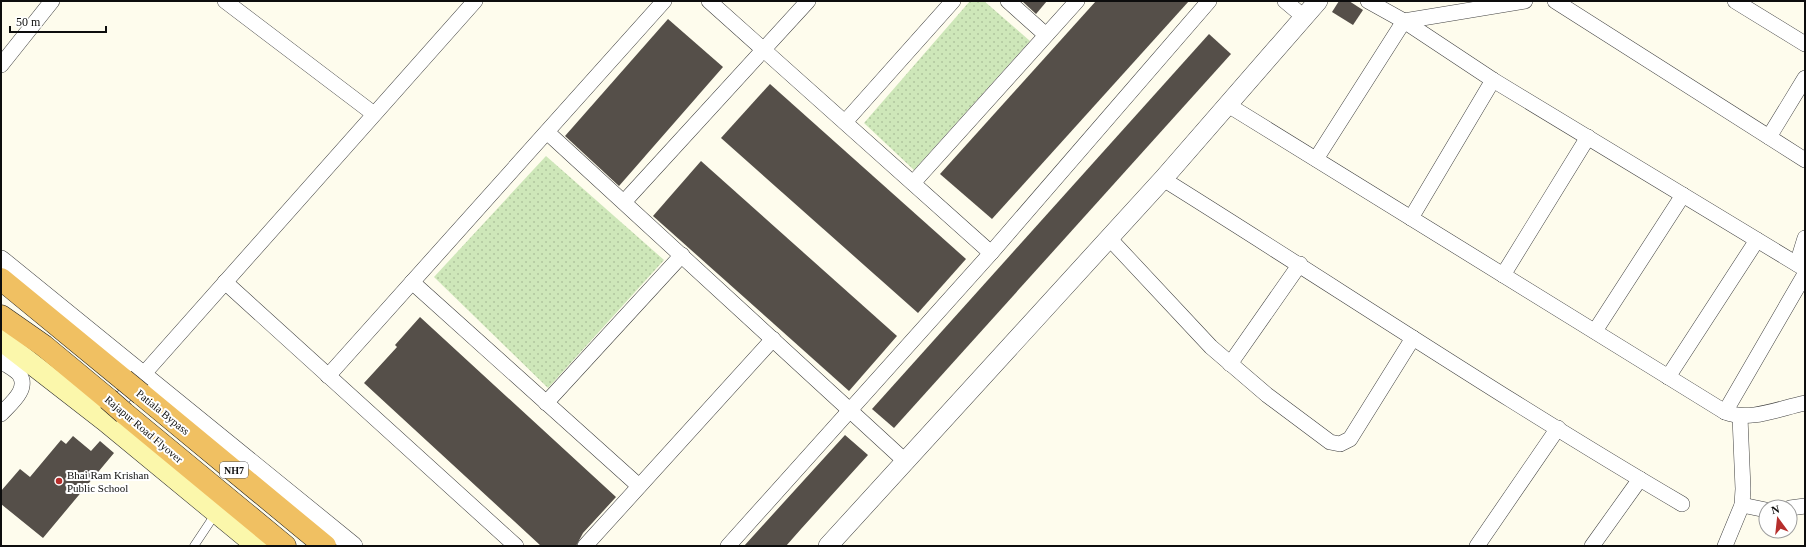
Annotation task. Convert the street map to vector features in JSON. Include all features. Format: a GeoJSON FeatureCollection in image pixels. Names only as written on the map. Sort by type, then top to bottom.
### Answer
{"type":"FeatureCollection","features":[{"type":"Feature","properties":{"kind":"highway","name":"Patiala Bypass"},"geometry":{"type":"LineString","coordinates":[[1,279],[136,383],[325,546]]}},
{"type":"Feature","properties":{"kind":"highway","name":"Rajapur Road Flyover"},"geometry":{"type":"LineString","coordinates":[[1,316],[44,346],[285,546]]}},
{"type":"Feature","properties":{"kind":"main road"},"geometry":{"type":"LineString","coordinates":[[1,340],[104,420],[257,546]]}},
{"type":"Feature","properties":{"kind":"street"},"geometry":{"type":"LineString","coordinates":[[1,65],[52,1]]}},
{"type":"Feature","properties":{"kind":"street"},"geometry":{"type":"LineString","coordinates":[[225,1],[374,114]]}},
{"type":"Feature","properties":{"kind":"street"},"geometry":{"type":"LineString","coordinates":[[104,420],[224,282],[475,1]]}},
{"type":"Feature","properties":{"kind":"street"},"geometry":{"type":"LineString","coordinates":[[328,376],[664,1]]}},
{"type":"Feature","properties":{"kind":"street"},"geometry":{"type":"LineString","coordinates":[[709,1],[992,253]]}},
{"type":"Feature","properties":{"kind":"street"},"geometry":{"type":"LineString","coordinates":[[624,202],[808,1]]}},
{"type":"Feature","properties":{"kind":"street"},"geometry":{"type":"LineString","coordinates":[[845,122],[953,1]]}},
{"type":"Feature","properties":{"kind":"street"},"geometry":{"type":"LineString","coordinates":[[1008,1],[1046,35]]}},
{"type":"Feature","properties":{"kind":"street"},"geometry":{"type":"LineString","coordinates":[[913,183],[1077,1]]}},
{"type":"Feature","properties":{"kind":"street"},"geometry":{"type":"LineString","coordinates":[[728,546],[992,253],[1209,1]]}},
{"type":"Feature","properties":{"kind":"street"},"geometry":{"type":"LineString","coordinates":[[1285,1],[1304,17]]}},
{"type":"Feature","properties":{"kind":"street"},"geometry":{"type":"LineString","coordinates":[[828,546],[1163,179],[1318,1]]}},
{"type":"Feature","properties":{"kind":"street"},"geometry":{"type":"LineString","coordinates":[[1368,1],[1404,21],[1493,80],[1757,240],[1802,269]]}},
{"type":"Feature","properties":{"kind":"street"},"geometry":{"type":"LineString","coordinates":[[1316,159],[1404,21],[1525,1]]}},
{"type":"Feature","properties":{"kind":"street"},"geometry":{"type":"LineString","coordinates":[[1554,1],[1805,160]]}},
{"type":"Feature","properties":{"kind":"street"},"geometry":{"type":"LineString","coordinates":[[1736,1],[1805,44]]}},
{"type":"Feature","properties":{"kind":"street"},"geometry":{"type":"LineString","coordinates":[[1769,137],[1805,78]]}},
{"type":"Feature","properties":{"kind":"street"},"geometry":{"type":"LineString","coordinates":[[1411,218],[1493,80]]}},
{"type":"Feature","properties":{"kind":"street"},"geometry":{"type":"LineString","coordinates":[[1228,104],[1725,412],[1740,416],[1805,403]]}},
{"type":"Feature","properties":{"kind":"street"},"geometry":{"type":"LineString","coordinates":[[547,132],[905,461]]}},
{"type":"Feature","properties":{"kind":"street"},"geometry":{"type":"LineString","coordinates":[[1503,275],[1588,138]]}},
{"type":"Feature","properties":{"kind":"street"},"geometry":{"type":"LineString","coordinates":[[1163,179],[1300,264],[1413,338],[1682,504]]}},
{"type":"Feature","properties":{"kind":"street"},"geometry":{"type":"LineString","coordinates":[[1595,331],[1683,195]]}},
{"type":"Feature","properties":{"kind":"street"},"geometry":{"type":"LineString","coordinates":[[1109,238],[1211,347],[1230,364],[1330,442],[1340,444],[1350,438],[1413,338]]}},
{"type":"Feature","properties":{"kind":"street"},"geometry":{"type":"LineString","coordinates":[[1725,412],[1802,269],[1805,238]]}},
{"type":"Feature","properties":{"kind":"street"},"geometry":{"type":"LineString","coordinates":[[1668,377],[1757,240]]}},
{"type":"Feature","properties":{"kind":"street"},"geometry":{"type":"LineString","coordinates":[[546,403],[682,255]]}},
{"type":"Feature","properties":{"kind":"street"},"geometry":{"type":"LineString","coordinates":[[1,260],[136,383],[353,546]]}},
{"type":"Feature","properties":{"kind":"street"},"geometry":{"type":"LineString","coordinates":[[1230,364],[1300,264]]}},
{"type":"Feature","properties":{"kind":"street"},"geometry":{"type":"LineString","coordinates":[[224,282],[516,546]]}},
{"type":"Feature","properties":{"kind":"street"},"geometry":{"type":"LineString","coordinates":[[412,282],[639,486]]}},
{"type":"Feature","properties":{"kind":"street"},"geometry":{"type":"LineString","coordinates":[[585,546],[773,339]]}},
{"type":"Feature","properties":{"kind":"street"},"geometry":{"type":"LineString","coordinates":[[1,361],[19,374],[23,383],[21,391],[1,414]]}},
{"type":"Feature","properties":{"kind":"street"},"geometry":{"type":"LineString","coordinates":[[1725,546],[1742,505],[1743,489],[1740,416]]}},
{"type":"Feature","properties":{"kind":"street"},"geometry":{"type":"LineString","coordinates":[[1478,546],[1558,428]]}},
{"type":"Feature","properties":{"kind":"street"},"geometry":{"type":"LineString","coordinates":[[1592,546],[1640,479]]}},
{"type":"Feature","properties":{"kind":"street"},"geometry":{"type":"LineString","coordinates":[[1742,505],[1758,508]]}},
{"type":"Feature","properties":{"kind":"lane"},"geometry":{"type":"LineString","coordinates":[[194,546],[216,513]]}},
{"type":"Feature","properties":{"kind":"green space"},"geometry":{"type":"Polygon","coordinates":[[[970,1],[984,1],[1030,41],[914,170],[864,123],[970,1]]]}},
{"type":"Feature","properties":{"kind":"green space"},"geometry":{"type":"Polygon","coordinates":[[[546,156],[664,260],[548,388],[434,277],[546,156]]]}},
{"type":"Feature","properties":{"kind":"building"},"geometry":{"type":"Polygon","coordinates":[[[1022,1],[1047,1],[1036,14],[1022,1]]]}},
{"type":"Feature","properties":{"kind":"building"},"geometry":{"type":"Polygon","coordinates":[[[1096,1],[1189,1],[992,219],[940,174],[1096,1]]]}},
{"type":"Feature","properties":{"kind":"building"},"geometry":{"type":"Polygon","coordinates":[[[1339,1],[1349,1],[1363,10],[1353,25],[1332,12],[1339,1]]]}},
{"type":"Feature","properties":{"kind":"building"},"geometry":{"type":"Polygon","coordinates":[[[668,19],[723,67],[619,186],[565,136],[668,19]]]}},
{"type":"Feature","properties":{"kind":"building"},"geometry":{"type":"Polygon","coordinates":[[[1209,34],[1231,54],[894,428],[872,409],[1209,34]]]}},
{"type":"Feature","properties":{"kind":"building"},"geometry":{"type":"Polygon","coordinates":[[[770,84],[966,259],[918,313],[721,138],[770,84]]]}},
{"type":"Feature","properties":{"kind":"building"},"geometry":{"type":"Polygon","coordinates":[[[701,161],[897,336],[849,391],[653,216],[701,161]]]}},
{"type":"Feature","properties":{"kind":"building"},"geometry":{"type":"Polygon","coordinates":[[[420,317],[616,497],[583,533],[576,546],[541,546],[364,383],[397,347],[395,345],[420,317]]]}},
{"type":"Feature","properties":{"kind":"building"},"geometry":{"type":"Polygon","coordinates":[[[845,435],[868,455],[786,546],[744,546],[845,435]]]}},
{"type":"Feature","properties":{"kind":"building"},"geometry":{"type":"Polygon","coordinates":[[[73,436],[91,451],[100,441],[114,453],[43,538],[1,504],[1,491],[20,469],[30,477],[61,440],[66,444],[73,436]]]}},
{"type":"Feature","properties":{"kind":"place","name":"Bhai Ram Krishan Public School"},"geometry":{"type":"Point","coordinates":[59,481]}}]}
